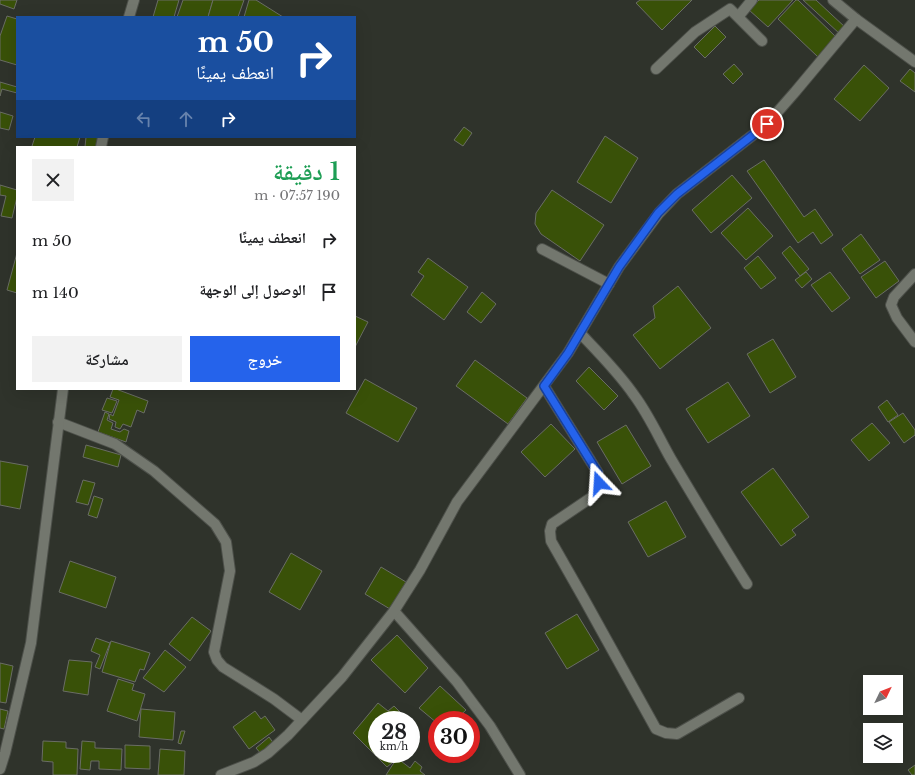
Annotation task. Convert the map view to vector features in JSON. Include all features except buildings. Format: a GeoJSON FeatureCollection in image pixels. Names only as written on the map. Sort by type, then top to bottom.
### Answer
{"type":"FeatureCollection","features":[{"type":"Feature","properties":{"kind":"street"},"geometry":{"type":"LineString","coordinates":[[129,16],[134,0]]}},
{"type":"Feature","properties":{"kind":"street"},"geometry":{"type":"LineString","coordinates":[[656,69],[695,32],[730,9],[762,41],[738,17],[752,0]]}},
{"type":"Feature","properties":{"kind":"street"},"geometry":{"type":"LineString","coordinates":[[833,0],[856,19],[915,62]]}},
{"type":"Feature","properties":{"kind":"street"},"geometry":{"type":"LineString","coordinates":[[221,775],[254,762],[268,753],[288,735],[342,677],[394,612],[420,570],[457,502],[568,353],[619,267],[658,213],[677,194],[767,124],[856,19]]}},
{"type":"Feature","properties":{"kind":"street"},"geometry":{"type":"LineString","coordinates":[[542,248],[609,284]]}},
{"type":"Feature","properties":{"kind":"street"},"geometry":{"type":"LineString","coordinates":[[915,274],[894,297],[891,305],[897,318],[915,342]]}},
{"type":"Feature","properties":{"kind":"street"},"geometry":{"type":"LineString","coordinates":[[580,333],[634,394],[705,516],[747,584]]}},
{"type":"Feature","properties":{"kind":"street"},"geometry":{"type":"LineString","coordinates":[[544,386],[598,473],[599,483],[592,497],[552,524],[550,531],[551,541],[656,728],[666,733],[677,734],[739,698]]}},
{"type":"Feature","properties":{"kind":"street"},"geometry":{"type":"LineString","coordinates":[[0,769],[31,643],[63,390]]}},
{"type":"Feature","properties":{"kind":"street"},"geometry":{"type":"LineString","coordinates":[[58,422],[115,444],[154,471],[215,524],[226,542],[230,570],[214,652],[217,660],[223,667],[274,699],[302,720]]}},
{"type":"Feature","properties":{"kind":"street"},"geometry":{"type":"LineString","coordinates":[[394,612],[457,682],[490,726],[520,775]]}},
{"type":"Feature","properties":{"kind":"route"},"geometry":{"type":"LineString","coordinates":[[599,483],[598,473],[544,386],[568,353],[619,267],[658,213],[677,194],[767,124]]}}]}
